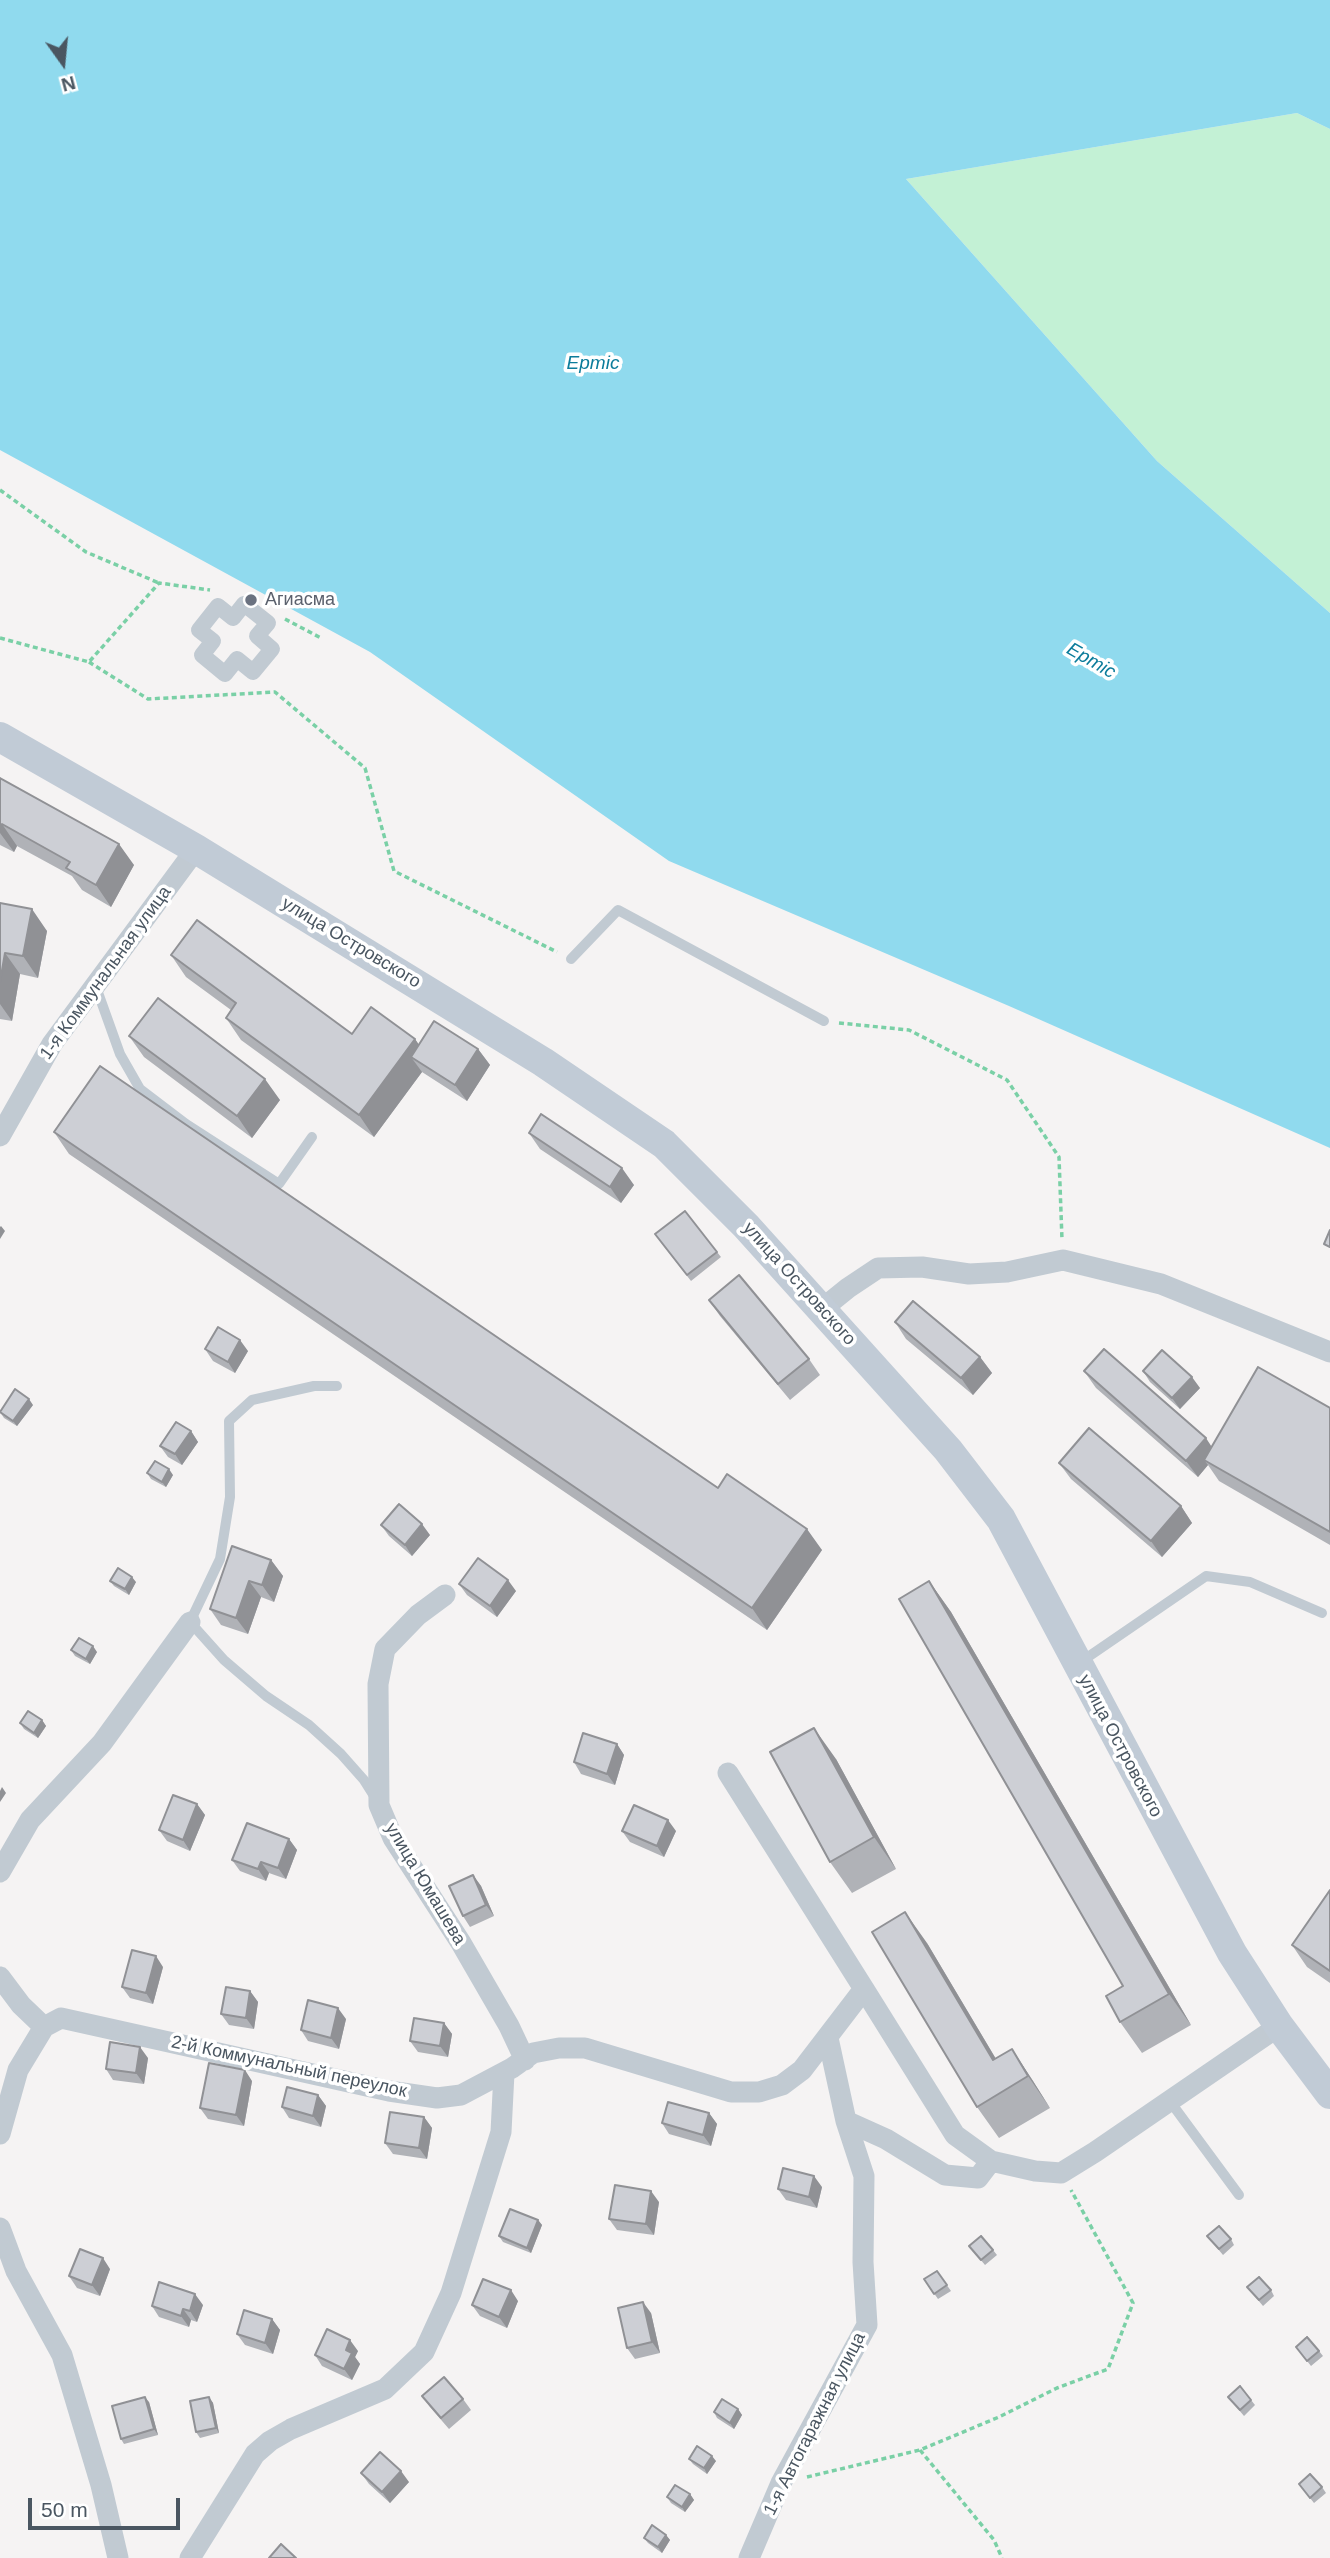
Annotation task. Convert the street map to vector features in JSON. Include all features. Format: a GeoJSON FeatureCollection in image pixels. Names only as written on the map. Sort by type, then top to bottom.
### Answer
{"type":"FeatureCollection","features":[{"type":"Feature","properties":{"kind":"main road","name":"улица Островского"},"geometry":{"type":"LineString","coordinates":[[0,737],[196,849],[543,1062],[664,1144],[746,1226],[948,1450],[1001,1519],[1076,1665],[1233,1953],[1279,2026],[1330,2094]]}},
{"type":"Feature","properties":{"kind":"street"},"geometry":{"type":"LineString","coordinates":[[244,604],[268,623],[257,636],[272,649],[253,672],[237,659],[225,674],[202,655],[213,641],[199,630],[218,606],[233,618],[244,604]]}},
{"type":"Feature","properties":{"kind":"street","name":"1-я Коммунальная улица"},"geometry":{"type":"LineString","coordinates":[[0,1136],[52,1044],[196,849]]}},
{"type":"Feature","properties":{"kind":"street"},"geometry":{"type":"LineString","coordinates":[[822,1310],[878,1268],[922,1267],[969,1274],[1007,1272],[1063,1260],[1161,1284],[1330,1352]]}},
{"type":"Feature","properties":{"kind":"street","name":"улица Юмашева"},"geometry":{"type":"LineString","coordinates":[[445,1595],[418,1615],[385,1649],[378,1684],[379,1805],[393,1838],[461,1943],[509,2026],[514,2067]]}},
{"type":"Feature","properties":{"kind":"street"},"geometry":{"type":"LineString","coordinates":[[0,1872],[30,1820],[102,1743],[190,1622]]}},
{"type":"Feature","properties":{"kind":"street"},"geometry":{"type":"LineString","coordinates":[[728,1773],[955,2135],[991,2161],[1035,2171],[1061,2173],[1096,2152],[1279,2026]]}},
{"type":"Feature","properties":{"kind":"street"},"geometry":{"type":"LineString","coordinates":[[0,1977],[21,2005],[53,2022],[18,2070],[0,2134]]}},
{"type":"Feature","properties":{"kind":"street","name":"2-й Коммунальный переулок"},"geometry":{"type":"LineString","coordinates":[[53,2022],[389,2091],[437,2098],[461,2095],[514,2067],[533,2053],[559,2048],[585,2049],[732,2092],[759,2092],[782,2085],[802,2070],[864,1989]]}},
{"type":"Feature","properties":{"kind":"street","name":"1-я Автогаражная улица"},"geometry":{"type":"LineString","coordinates":[[749,2558],[781,2483],[867,2325],[863,2262],[864,2176],[846,2121],[828,2039]]}},
{"type":"Feature","properties":{"kind":"street"},"geometry":{"type":"LineString","coordinates":[[190,2558],[255,2454],[270,2441],[291,2429],[385,2389],[424,2352],[451,2293],[501,2132],[514,2067]]}},
{"type":"Feature","properties":{"kind":"street"},"geometry":{"type":"LineString","coordinates":[[846,2121],[886,2139],[945,2175],[978,2178],[991,2161]]}},
{"type":"Feature","properties":{"kind":"street"},"geometry":{"type":"LineString","coordinates":[[0,2228],[16,2271],[62,2355],[101,2486],[118,2558]]}},
{"type":"Feature","properties":{"kind":"lane"},"geometry":{"type":"LineString","coordinates":[[570,959],[618,910],[824,1021]]}},
{"type":"Feature","properties":{"kind":"lane"},"geometry":{"type":"LineString","coordinates":[[96,987],[120,1055],[140,1089],[186,1124],[279,1184],[312,1137]]}},
{"type":"Feature","properties":{"kind":"lane"},"geometry":{"type":"LineString","coordinates":[[337,1386],[314,1386],[251,1400],[229,1421],[230,1497],[220,1559],[190,1622],[224,1660],[266,1696],[309,1725],[341,1754],[364,1780],[379,1805]]}},
{"type":"Feature","properties":{"kind":"lane"},"geometry":{"type":"LineString","coordinates":[[1076,1665],[1206,1576],[1250,1582],[1322,1613]]}},
{"type":"Feature","properties":{"kind":"lane"},"geometry":{"type":"LineString","coordinates":[[1169,2100],[1239,2195]]}},
{"type":"Feature","properties":{"kind":"path"},"geometry":{"type":"LineString","coordinates":[[0,490],[86,551],[159,583],[217,591]]}},
{"type":"Feature","properties":{"kind":"path"},"geometry":{"type":"LineString","coordinates":[[89,662],[159,583]]}},
{"type":"Feature","properties":{"kind":"path"},"geometry":{"type":"LineString","coordinates":[[279,616],[321,638]]}},
{"type":"Feature","properties":{"kind":"path"},"geometry":{"type":"LineString","coordinates":[[0,638],[89,662],[148,699],[275,692],[365,768],[394,871],[570,959]]}},
{"type":"Feature","properties":{"kind":"path"},"geometry":{"type":"LineString","coordinates":[[824,1021],[909,1030],[1007,1080],[1059,1157],[1063,1260]]}},
{"type":"Feature","properties":{"kind":"path"},"geometry":{"type":"LineString","coordinates":[[781,2483],[920,2450],[999,2417],[1057,2388],[1108,2369],[1133,2302],[1061,2173]]}},
{"type":"Feature","properties":{"kind":"path"},"geometry":{"type":"LineString","coordinates":[[920,2450],[994,2540],[1002,2558]]}},
{"type":"Feature","properties":{"kind":"green space"},"geometry":{"type":"Polygon","coordinates":[[[1297,113],[1330,129],[1330,613],[1157,461],[906,179],[1297,113]]]}},
{"type":"Feature","properties":{"kind":"water","name":"Ертіс"},"geometry":{"type":"Polygon","coordinates":[[[0,0],[1330,0],[1330,129],[1297,113],[906,179],[1157,461],[1330,613],[1330,1148],[1009,1006],[669,861],[370,652],[0,450],[0,0]]]}},
{"type":"Feature","properties":{"kind":"building"},"geometry":{"type":"Polygon","coordinates":[[[0,778],[119,844],[96,885],[66,868],[70,862],[2,824],[0,828],[0,778]]]}},
{"type":"Feature","properties":{"kind":"building"},"geometry":{"type":"Polygon","coordinates":[[[0,903],[32,909],[23,956],[5,953],[0,982],[0,903]]]}},
{"type":"Feature","properties":{"kind":"building"},"geometry":{"type":"Polygon","coordinates":[[[197,920],[352,1034],[371,1007],[415,1039],[359,1115],[226,1018],[236,1003],[171,955],[197,920]]]}},
{"type":"Feature","properties":{"kind":"building"},"geometry":{"type":"Polygon","coordinates":[[[158,998],[265,1079],[237,1116],[129,1036],[158,998]]]}},
{"type":"Feature","properties":{"kind":"building"},"geometry":{"type":"Polygon","coordinates":[[[434,1021],[478,1049],[455,1085],[411,1057],[434,1021]]]}},
{"type":"Feature","properties":{"kind":"building"},"geometry":{"type":"Polygon","coordinates":[[[100,1066],[718,1488],[727,1474],[807,1529],[752,1608],[54,1132],[100,1066]]]}},
{"type":"Feature","properties":{"kind":"building"},"geometry":{"type":"Polygon","coordinates":[[[541,1114],[622,1168],[610,1187],[529,1133],[541,1114]]]}},
{"type":"Feature","properties":{"kind":"building"},"geometry":{"type":"Polygon","coordinates":[[[685,1211],[717,1252],[687,1275],[655,1234],[685,1211]]]}},
{"type":"Feature","properties":{"kind":"building"},"geometry":{"type":"Polygon","coordinates":[[[1330,1230],[1330,1247],[1324,1244],[1330,1230]]]}},
{"type":"Feature","properties":{"kind":"building"},"geometry":{"type":"Polygon","coordinates":[[[739,1275],[809,1359],[778,1384],[709,1300],[739,1275]]]}},
{"type":"Feature","properties":{"kind":"building"},"geometry":{"type":"Polygon","coordinates":[[[913,1301],[980,1357],[961,1378],[895,1322],[913,1301]]]}},
{"type":"Feature","properties":{"kind":"building"},"geometry":{"type":"Polygon","coordinates":[[[218,1327],[240,1340],[228,1362],[205,1349],[218,1327]]]}},
{"type":"Feature","properties":{"kind":"building"},"geometry":{"type":"Polygon","coordinates":[[[1104,1349],[1206,1438],[1186,1461],[1084,1371],[1104,1349]]]}},
{"type":"Feature","properties":{"kind":"building"},"geometry":{"type":"Polygon","coordinates":[[[1162,1350],[1192,1377],[1172,1398],[1143,1371],[1162,1350]]]}},
{"type":"Feature","properties":{"kind":"building"},"geometry":{"type":"Polygon","coordinates":[[[1258,1367],[1330,1408],[1330,1532],[1204,1460],[1258,1367]]]}},
{"type":"Feature","properties":{"kind":"building"},"geometry":{"type":"Polygon","coordinates":[[[15,1389],[29,1399],[13,1421],[0,1412],[15,1389]]]}},
{"type":"Feature","properties":{"kind":"building"},"geometry":{"type":"Polygon","coordinates":[[[176,1422],[191,1431],[175,1454],[160,1446],[176,1422]]]}},
{"type":"Feature","properties":{"kind":"building"},"geometry":{"type":"Polygon","coordinates":[[[1089,1428],[1181,1506],[1151,1541],[1059,1463],[1089,1428]]]}},
{"type":"Feature","properties":{"kind":"building"},"geometry":{"type":"Polygon","coordinates":[[[155,1461],[169,1469],[162,1482],[147,1473],[155,1461]]]}},
{"type":"Feature","properties":{"kind":"building"},"geometry":{"type":"Polygon","coordinates":[[[399,1504],[422,1524],[405,1545],[381,1525],[399,1504]]]}},
{"type":"Feature","properties":{"kind":"building"},"geometry":{"type":"Polygon","coordinates":[[[232,1546],[271,1560],[262,1585],[249,1581],[236,1618],[210,1609],[232,1546]]]}},
{"type":"Feature","properties":{"kind":"building"},"geometry":{"type":"Polygon","coordinates":[[[478,1558],[508,1580],[490,1606],[459,1584],[478,1558]]]}},
{"type":"Feature","properties":{"kind":"building"},"geometry":{"type":"Polygon","coordinates":[[[118,1568],[132,1577],[125,1589],[110,1581],[118,1568]]]}},
{"type":"Feature","properties":{"kind":"building"},"geometry":{"type":"Polygon","coordinates":[[[929,1581],[1169,1994],[1120,2022],[1106,1996],[1123,1986],[899,1599],[929,1581]]]}},
{"type":"Feature","properties":{"kind":"building"},"geometry":{"type":"Polygon","coordinates":[[[79,1638],[93,1646],[86,1659],[71,1650],[79,1638]]]}},
{"type":"Feature","properties":{"kind":"building"},"geometry":{"type":"Polygon","coordinates":[[[28,1711],[42,1720],[34,1733],[20,1723],[28,1711]]]}},
{"type":"Feature","properties":{"kind":"building"},"geometry":{"type":"Polygon","coordinates":[[[814,1728],[874,1837],[830,1862],[770,1752],[814,1728]]]}},
{"type":"Feature","properties":{"kind":"building"},"geometry":{"type":"Polygon","coordinates":[[[583,1733],[617,1744],[607,1774],[574,1762],[583,1733]]]}},
{"type":"Feature","properties":{"kind":"building"},"geometry":{"type":"Polygon","coordinates":[[[173,1795],[197,1804],[183,1840],[159,1830],[173,1795]]]}},
{"type":"Feature","properties":{"kind":"building"},"geometry":{"type":"Polygon","coordinates":[[[634,1805],[668,1820],[657,1846],[622,1831],[634,1805]]]}},
{"type":"Feature","properties":{"kind":"building"},"geometry":{"type":"Polygon","coordinates":[[[247,1823],[289,1839],[278,1868],[261,1862],[258,1869],[232,1860],[247,1823]]]}},
{"type":"Feature","properties":{"kind":"building"},"geometry":{"type":"Polygon","coordinates":[[[473,1875],[486,1905],[463,1916],[449,1886],[473,1875]]]}},
{"type":"Feature","properties":{"kind":"building"},"geometry":{"type":"Polygon","coordinates":[[[1330,1890],[1330,1971],[1292,1945],[1330,1890]]]}},
{"type":"Feature","properties":{"kind":"building"},"geometry":{"type":"Polygon","coordinates":[[[905,1912],[993,2060],[1012,2049],[1028,2076],[977,2107],[872,1932],[905,1912]]]}},
{"type":"Feature","properties":{"kind":"building"},"geometry":{"type":"Polygon","coordinates":[[[132,1950],[156,1956],[146,1993],[122,1987],[132,1950]]]}},
{"type":"Feature","properties":{"kind":"building"},"geometry":{"type":"Polygon","coordinates":[[[226,1987],[250,1991],[246,2018],[221,2014],[226,1987]]]}},
{"type":"Feature","properties":{"kind":"building"},"geometry":{"type":"Polygon","coordinates":[[[308,2000],[338,2008],[331,2038],[301,2030],[308,2000]]]}},
{"type":"Feature","properties":{"kind":"building"},"geometry":{"type":"Polygon","coordinates":[[[414,2018],[444,2023],[440,2046],[410,2041],[414,2018]]]}},
{"type":"Feature","properties":{"kind":"building"},"geometry":{"type":"Polygon","coordinates":[[[110,2042],[140,2047],[136,2073],[106,2069],[110,2042]]]}},
{"type":"Feature","properties":{"kind":"building"},"geometry":{"type":"Polygon","coordinates":[[[209,2063],[245,2070],[236,2115],[200,2108],[209,2063]]]}},
{"type":"Feature","properties":{"kind":"building"},"geometry":{"type":"Polygon","coordinates":[[[287,2087],[318,2095],[313,2116],[282,2107],[287,2087]]]}},
{"type":"Feature","properties":{"kind":"building"},"geometry":{"type":"Polygon","coordinates":[[[668,2102],[709,2113],[703,2135],[662,2123],[668,2102]]]}},
{"type":"Feature","properties":{"kind":"building"},"geometry":{"type":"Polygon","coordinates":[[[390,2112],[424,2117],[419,2148],[385,2143],[390,2112]]]}},
{"type":"Feature","properties":{"kind":"building"},"geometry":{"type":"Polygon","coordinates":[[[783,2168],[814,2176],[809,2197],[778,2189],[783,2168]]]}},
{"type":"Feature","properties":{"kind":"building"},"geometry":{"type":"Polygon","coordinates":[[[615,2185],[651,2191],[646,2224],[609,2219],[615,2185]]]}},
{"type":"Feature","properties":{"kind":"building"},"geometry":{"type":"Polygon","coordinates":[[[510,2209],[538,2220],[527,2248],[499,2236],[510,2209]]]}},
{"type":"Feature","properties":{"kind":"building"},"geometry":{"type":"Polygon","coordinates":[[[1219,2226],[1231,2239],[1219,2249],[1207,2236],[1219,2226]]]}},
{"type":"Feature","properties":{"kind":"building"},"geometry":{"type":"Polygon","coordinates":[[[981,2236],[993,2250],[981,2260],[969,2246],[981,2236]]]}},
{"type":"Feature","properties":{"kind":"building"},"geometry":{"type":"Polygon","coordinates":[[[80,2249],[103,2258],[92,2285],[69,2276],[80,2249]]]}},
{"type":"Feature","properties":{"kind":"building"},"geometry":{"type":"Polygon","coordinates":[[[937,2271],[947,2285],[934,2294],[924,2279],[937,2271]]]}},
{"type":"Feature","properties":{"kind":"building"},"geometry":{"type":"Polygon","coordinates":[[[1259,2277],[1271,2290],[1259,2300],[1247,2287],[1259,2277]]]}},
{"type":"Feature","properties":{"kind":"building"},"geometry":{"type":"Polygon","coordinates":[[[483,2279],[511,2290],[499,2317],[472,2305],[483,2279]]]}},
{"type":"Feature","properties":{"kind":"building"},"geometry":{"type":"Polygon","coordinates":[[[159,2282],[195,2294],[190,2311],[183,2309],[181,2316],[152,2306],[159,2282]]]}},
{"type":"Feature","properties":{"kind":"building"},"geometry":{"type":"Polygon","coordinates":[[[643,2302],[652,2342],[627,2348],[618,2308],[643,2302]]]}},
{"type":"Feature","properties":{"kind":"building"},"geometry":{"type":"Polygon","coordinates":[[[244,2310],[272,2319],[265,2343],[237,2334],[244,2310]]]}},
{"type":"Feature","properties":{"kind":"building"},"geometry":{"type":"Polygon","coordinates":[[[327,2329],[350,2340],[346,2350],[352,2353],[344,2369],[315,2355],[327,2329]]]}},
{"type":"Feature","properties":{"kind":"building"},"geometry":{"type":"Polygon","coordinates":[[[1307,2337],[1319,2351],[1307,2361],[1296,2347],[1307,2337]]]}},
{"type":"Feature","properties":{"kind":"building"},"geometry":{"type":"Polygon","coordinates":[[[444,2377],[463,2399],[441,2418],[422,2396],[444,2377]]]}},
{"type":"Feature","properties":{"kind":"building"},"geometry":{"type":"Polygon","coordinates":[[[1240,2386],[1251,2400],[1240,2410],[1228,2397],[1240,2386]]]}},
{"type":"Feature","properties":{"kind":"building"},"geometry":{"type":"Polygon","coordinates":[[[145,2397],[154,2429],[121,2439],[112,2406],[145,2397]]]}},
{"type":"Feature","properties":{"kind":"building"},"geometry":{"type":"Polygon","coordinates":[[[209,2397],[216,2428],[196,2432],[190,2401],[209,2397]]]}},
{"type":"Feature","properties":{"kind":"building"},"geometry":{"type":"Polygon","coordinates":[[[722,2399],[738,2409],[730,2423],[714,2412],[722,2399]]]}},
{"type":"Feature","properties":{"kind":"building"},"geometry":{"type":"Polygon","coordinates":[[[697,2446],[712,2456],[704,2468],[689,2459],[697,2446]]]}},
{"type":"Feature","properties":{"kind":"building"},"geometry":{"type":"Polygon","coordinates":[[[380,2452],[401,2471],[382,2492],[361,2473],[380,2452]]]}},
{"type":"Feature","properties":{"kind":"building"},"geometry":{"type":"Polygon","coordinates":[[[1310,2474],[1322,2487],[1310,2498],[1299,2484],[1310,2474]]]}},
{"type":"Feature","properties":{"kind":"building"},"geometry":{"type":"Polygon","coordinates":[[[675,2485],[690,2494],[682,2507],[667,2497],[675,2485]]]}},
{"type":"Feature","properties":{"kind":"building"},"geometry":{"type":"Polygon","coordinates":[[[652,2525],[666,2535],[658,2547],[644,2538],[652,2525]]]}},
{"type":"Feature","properties":{"kind":"building"},"geometry":{"type":"Polygon","coordinates":[[[281,2544],[296,2558],[269,2558],[281,2544]]]}},
{"type":"Feature","properties":{"kind":"place","name":"Агиасма"},"geometry":{"type":"Point","coordinates":[251,600]}}]}
